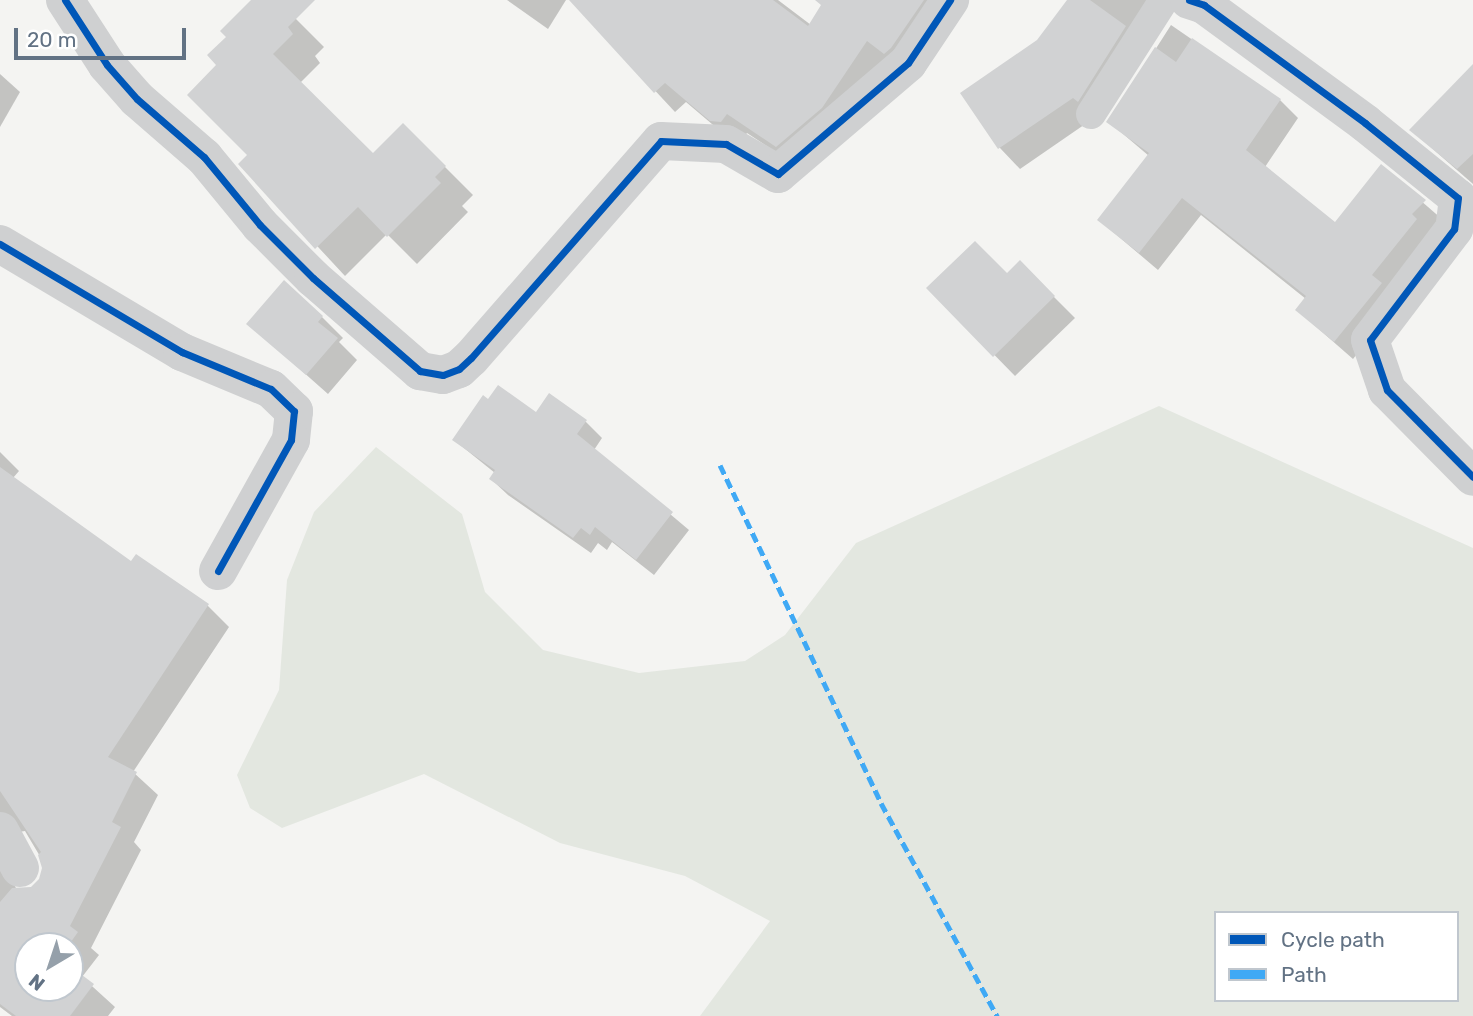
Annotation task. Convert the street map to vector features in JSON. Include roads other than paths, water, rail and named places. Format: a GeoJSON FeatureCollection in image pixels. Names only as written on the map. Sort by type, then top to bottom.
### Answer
{"type":"FeatureCollection","features":[{"type":"Feature","properties":{"kind":"street"},"geometry":{"type":"LineString","coordinates":[[65,0],[107,65],[169,130],[204,157],[260,225],[352,312],[420,371],[431,375],[459,369],[471,358],[661,141],[726,144],[778,174],[908,64],[950,0]]}},
{"type":"Feature","properties":{"kind":"street"},"geometry":{"type":"LineString","coordinates":[[1189,0],[1205,5],[1354,115],[1458,198],[1454,229],[1370,340],[1387,390],[1473,477]]}},
{"type":"Feature","properties":{"kind":"street"},"geometry":{"type":"LineString","coordinates":[[0,244],[182,352],[271,389],[294,411],[291,440],[218,570]]}},
{"type":"Feature","properties":{"kind":"street"},"geometry":{"type":"LineString","coordinates":[[0,831],[20,869]]}},
{"type":"Feature","properties":{"kind":"lane"},"geometry":{"type":"LineString","coordinates":[[1091,114],[1164,0]]}}]}
